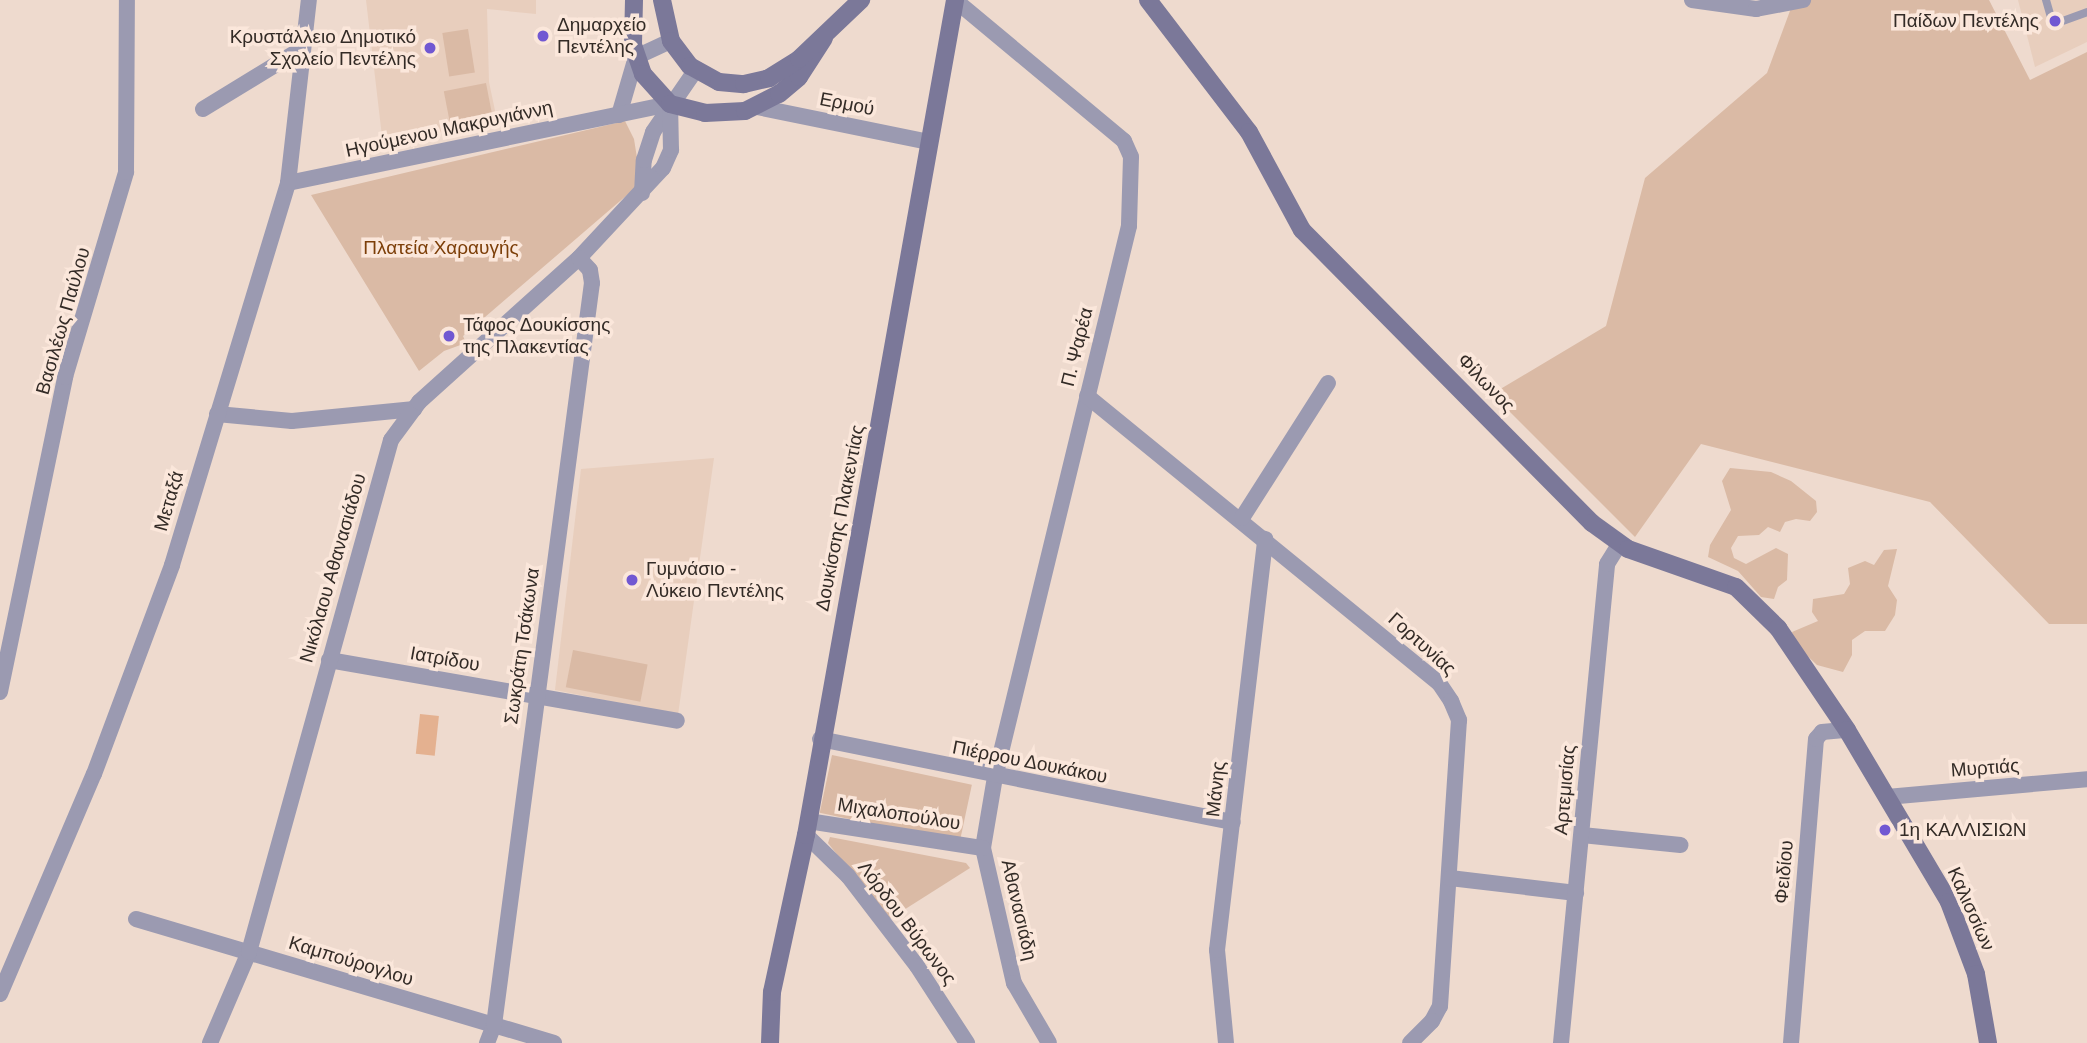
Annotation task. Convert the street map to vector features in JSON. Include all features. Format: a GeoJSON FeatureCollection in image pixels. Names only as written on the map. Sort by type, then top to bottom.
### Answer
{"type":"FeatureCollection","features":[{"type":"Feature","properties":{"kind":"main road"},"geometry":{"type":"LineString","coordinates":[[634,0],[631,25],[636,57],[648,82],[670,104],[712,113],[757,107],[799,77],[824,38]]}},
{"type":"Feature","properties":{"kind":"main road"},"geometry":{"type":"LineString","coordinates":[[662,0],[671,41],[695,71],[719,82],[757,82],[799,59],[861,0]]}},
{"type":"Feature","properties":{"kind":"main road","name":"Δουκίσσης Πλακεντίας"},"geometry":{"type":"LineString","coordinates":[[770,1043],[772,992],[807,828],[820,739],[955,0]]}},
{"type":"Feature","properties":{"kind":"main road","name":"Φίλωνος"},"geometry":{"type":"LineString","coordinates":[[1149,0],[1250,132],[1302,230],[1619,545],[1748,595],[1797,654],[1847,730]]}},
{"type":"Feature","properties":{"kind":"main road","name":"Καλισσίων"},"geometry":{"type":"LineString","coordinates":[[1847,730],[1933,873],[1964,937],[1976,974],[1988,1043]]}},
{"type":"Feature","properties":{"kind":"street","name":"Βασιλέως Παύλου"},"geometry":{"type":"LineString","coordinates":[[0,692],[65,377],[126,172],[127,0]]}},
{"type":"Feature","properties":{"kind":"street","name":"Μεταξά"},"geometry":{"type":"LineString","coordinates":[[0,994],[109,735],[172,565],[288,183],[309,0]]}},
{"type":"Feature","properties":{"kind":"street","name":"Π. Ψαρέα"},"geometry":{"type":"LineString","coordinates":[[955,0],[1124,141],[1131,157],[1129,226],[995,778]]}},
{"type":"Feature","properties":{"kind":"street"},"geometry":{"type":"LineString","coordinates":[[1692,0],[1756,9],[1803,0]]}},
{"type":"Feature","properties":{"kind":"street"},"geometry":{"type":"LineString","coordinates":[[619,115],[636,57],[671,41]]}},
{"type":"Feature","properties":{"kind":"street"},"geometry":{"type":"LineString","coordinates":[[203,109],[303,48]]}},
{"type":"Feature","properties":{"kind":"street"},"geometry":{"type":"LineString","coordinates":[[642,193],[648,144],[670,104],[695,71]]}},
{"type":"Feature","properties":{"kind":"street","name":"Ηγούμενου Μακρυγιάννη"},"geometry":{"type":"LineString","coordinates":[[288,183],[670,104]]}},
{"type":"Feature","properties":{"kind":"street","name":"Νικόλαου Αθανασιάδου"},"geometry":{"type":"LineString","coordinates":[[210,1043],[249,953],[391,440],[414,409],[579,257],[663,168],[671,150],[670,104]]}},
{"type":"Feature","properties":{"kind":"street","name":"Ερμού"},"geometry":{"type":"LineString","coordinates":[[757,107],[929,142]]}},
{"type":"Feature","properties":{"kind":"street","name":"Σωκράτη Τσάκωνα"},"geometry":{"type":"LineString","coordinates":[[487,1043],[494,1025],[592,283],[590,270],[579,257]]}},
{"type":"Feature","properties":{"kind":"street"},"geometry":{"type":"LineString","coordinates":[[1242,518],[1328,383]]}},
{"type":"Feature","properties":{"kind":"street","name":"Γορτυνίας"},"geometry":{"type":"LineString","coordinates":[[1087,396],[1242,518],[1439,683],[1451,701],[1459,720],[1440,1006],[1410,1043]]}},
{"type":"Feature","properties":{"kind":"street"},"geometry":{"type":"LineString","coordinates":[[217,414],[292,421],[414,409]]}},
{"type":"Feature","properties":{"kind":"street","name":"Μάνης"},"geometry":{"type":"LineString","coordinates":[[1226,1043],[1217,950],[1265,539]]}},
{"type":"Feature","properties":{"kind":"street","name":"Αρτεμισίας"},"geometry":{"type":"LineString","coordinates":[[1561,1043],[1607,564],[1619,545]]}},
{"type":"Feature","properties":{"kind":"street","name":"Ιατρίδου"},"geometry":{"type":"LineString","coordinates":[[329,660],[677,721]]}},
{"type":"Feature","properties":{"kind":"street","name":"Φειδίου"},"geometry":{"type":"LineString","coordinates":[[1791,1043],[1816,739],[1822,732],[1847,730]]}},
{"type":"Feature","properties":{"kind":"street","name":"Πιέρρου Δουκάκου"},"geometry":{"type":"LineString","coordinates":[[820,739],[995,778],[1233,822]]}},
{"type":"Feature","properties":{"kind":"street","name":"Αθανασιάδη"},"geometry":{"type":"LineString","coordinates":[[995,778],[983,848],[1014,983],[1049,1043]]}},
{"type":"Feature","properties":{"kind":"street","name":"Μυρτιάς"},"geometry":{"type":"LineString","coordinates":[[1886,797],[2087,779]]}},
{"type":"Feature","properties":{"kind":"street","name":"Μιχαλοπούλου"},"geometry":{"type":"LineString","coordinates":[[807,828],[983,848]]}},
{"type":"Feature","properties":{"kind":"street","name":"Λόρδου Βύρωνος"},"geometry":{"type":"LineString","coordinates":[[807,828],[848,876],[917,966],[967,1043]]}},
{"type":"Feature","properties":{"kind":"street"},"geometry":{"type":"LineString","coordinates":[[1582,835],[1680,845]]}},
{"type":"Feature","properties":{"kind":"street"},"geometry":{"type":"LineString","coordinates":[[1450,878],[1576,893]]}},
{"type":"Feature","properties":{"kind":"street","name":"Καμπούρογλου"},"geometry":{"type":"LineString","coordinates":[[136,919],[554,1043]]}},
{"type":"Feature","properties":{"kind":"lane"},"geometry":{"type":"LineString","coordinates":[[2046,0],[2051,18],[2060,22],[2087,12]]}},
{"type":"Feature","properties":{"kind":"shaded area","name":"Κρυστάλλειο Δημοτικό Σχολείο Πεντέλης"},"geometry":{"type":"Polygon","coordinates":[[[366,0],[536,0],[536,14],[487,9],[489,82],[497,120],[383,145],[366,0]]]}},
{"type":"Feature","properties":{"kind":"shaded area","name":"Παίδων Πεντέλης"},"geometry":{"type":"Polygon","coordinates":[[[2018,0],[2087,0],[2087,42],[2035,67],[2018,0]]]}},
{"type":"Feature","properties":{"kind":"shaded area","name":"Γυμνάσιο - Λύκειο Πεντέλης"},"geometry":{"type":"Polygon","coordinates":[[[714,458],[678,715],[555,690],[581,469],[714,458]]]}},
{"type":"Feature","properties":{"kind":"shaded area"},"geometry":{"type":"Polygon","coordinates":[[[420,714],[439,716],[435,756],[416,754],[420,714]]]}},
{"type":"Feature","properties":{"kind":"green space"},"geometry":{"type":"Polygon","coordinates":[[[1794,0],[1989,0],[2030,80],[2087,52],[2087,624],[2049,624],[1930,502],[1701,444],[1635,537],[1492,394],[1606,326],[1645,178],[1767,73],[1794,0]]]}},
{"type":"Feature","properties":{"kind":"green space"},"geometry":{"type":"Polygon","coordinates":[[[468,29],[475,72],[449,77],[442,33],[468,29]]]}},
{"type":"Feature","properties":{"kind":"green space"},"geometry":{"type":"Polygon","coordinates":[[[486,83],[492,113],[450,122],[444,91],[486,83]]]}},
{"type":"Feature","properties":{"kind":"green space","name":"Πλατεία Χαραυγής"},"geometry":{"type":"Polygon","coordinates":[[[625,121],[634,139],[641,183],[463,336],[466,343],[444,351],[419,371],[311,195],[625,121]]]}},
{"type":"Feature","properties":{"kind":"green space"},"geometry":{"type":"Polygon","coordinates":[[[1730,468],[1771,472],[1791,481],[1816,501],[1817,512],[1810,521],[1796,519],[1785,522],[1780,532],[1768,527],[1759,535],[1738,536],[1731,548],[1734,558],[1746,564],[1776,548],[1788,554],[1787,580],[1778,587],[1774,599],[1761,597],[1738,571],[1708,557],[1710,545],[1731,510],[1722,481],[1730,468]]]}},
{"type":"Feature","properties":{"kind":"green space"},"geometry":{"type":"Polygon","coordinates":[[[1897,549],[1888,586],[1897,600],[1895,615],[1885,631],[1865,631],[1852,640],[1852,655],[1843,672],[1817,665],[1795,644],[1792,632],[1818,621],[1812,612],[1813,599],[1844,594],[1850,584],[1848,568],[1865,561],[1874,565],[1884,550],[1897,549]]]}},
{"type":"Feature","properties":{"kind":"green space"},"geometry":{"type":"Polygon","coordinates":[[[573,650],[648,665],[640,702],[566,687],[573,650]]]}},
{"type":"Feature","properties":{"kind":"green space"},"geometry":{"type":"Polygon","coordinates":[[[832,755],[972,785],[960,842],[820,813],[832,755]]]}},
{"type":"Feature","properties":{"kind":"green space"},"geometry":{"type":"Polygon","coordinates":[[[830,837],[966,863],[970,868],[888,920],[828,843],[830,837]]]}},
{"type":"Feature","properties":{"kind":"place","name":"Παίδων Πεντέλης"},"geometry":{"type":"Point","coordinates":[2055,21]}},
{"type":"Feature","properties":{"kind":"place","name":"Δημαρχείο Πεντέλης"},"geometry":{"type":"Point","coordinates":[543,36]}},
{"type":"Feature","properties":{"kind":"place","name":"Κρυστάλλειο Δημοτικό Σχολείο Πεντέλης"},"geometry":{"type":"Point","coordinates":[430,48]}},
{"type":"Feature","properties":{"kind":"place","name":"Τάφος Δουκίσσης της Πλακεντίας"},"geometry":{"type":"Point","coordinates":[449,336]}},
{"type":"Feature","properties":{"kind":"place","name":"Γυμνάσιο - Λύκειο Πεντέλης"},"geometry":{"type":"Point","coordinates":[632,580]}},
{"type":"Feature","properties":{"kind":"place","name":"1η ΚΑΛΛΙΣΙΩΝ"},"geometry":{"type":"Point","coordinates":[1885,830]}}]}
